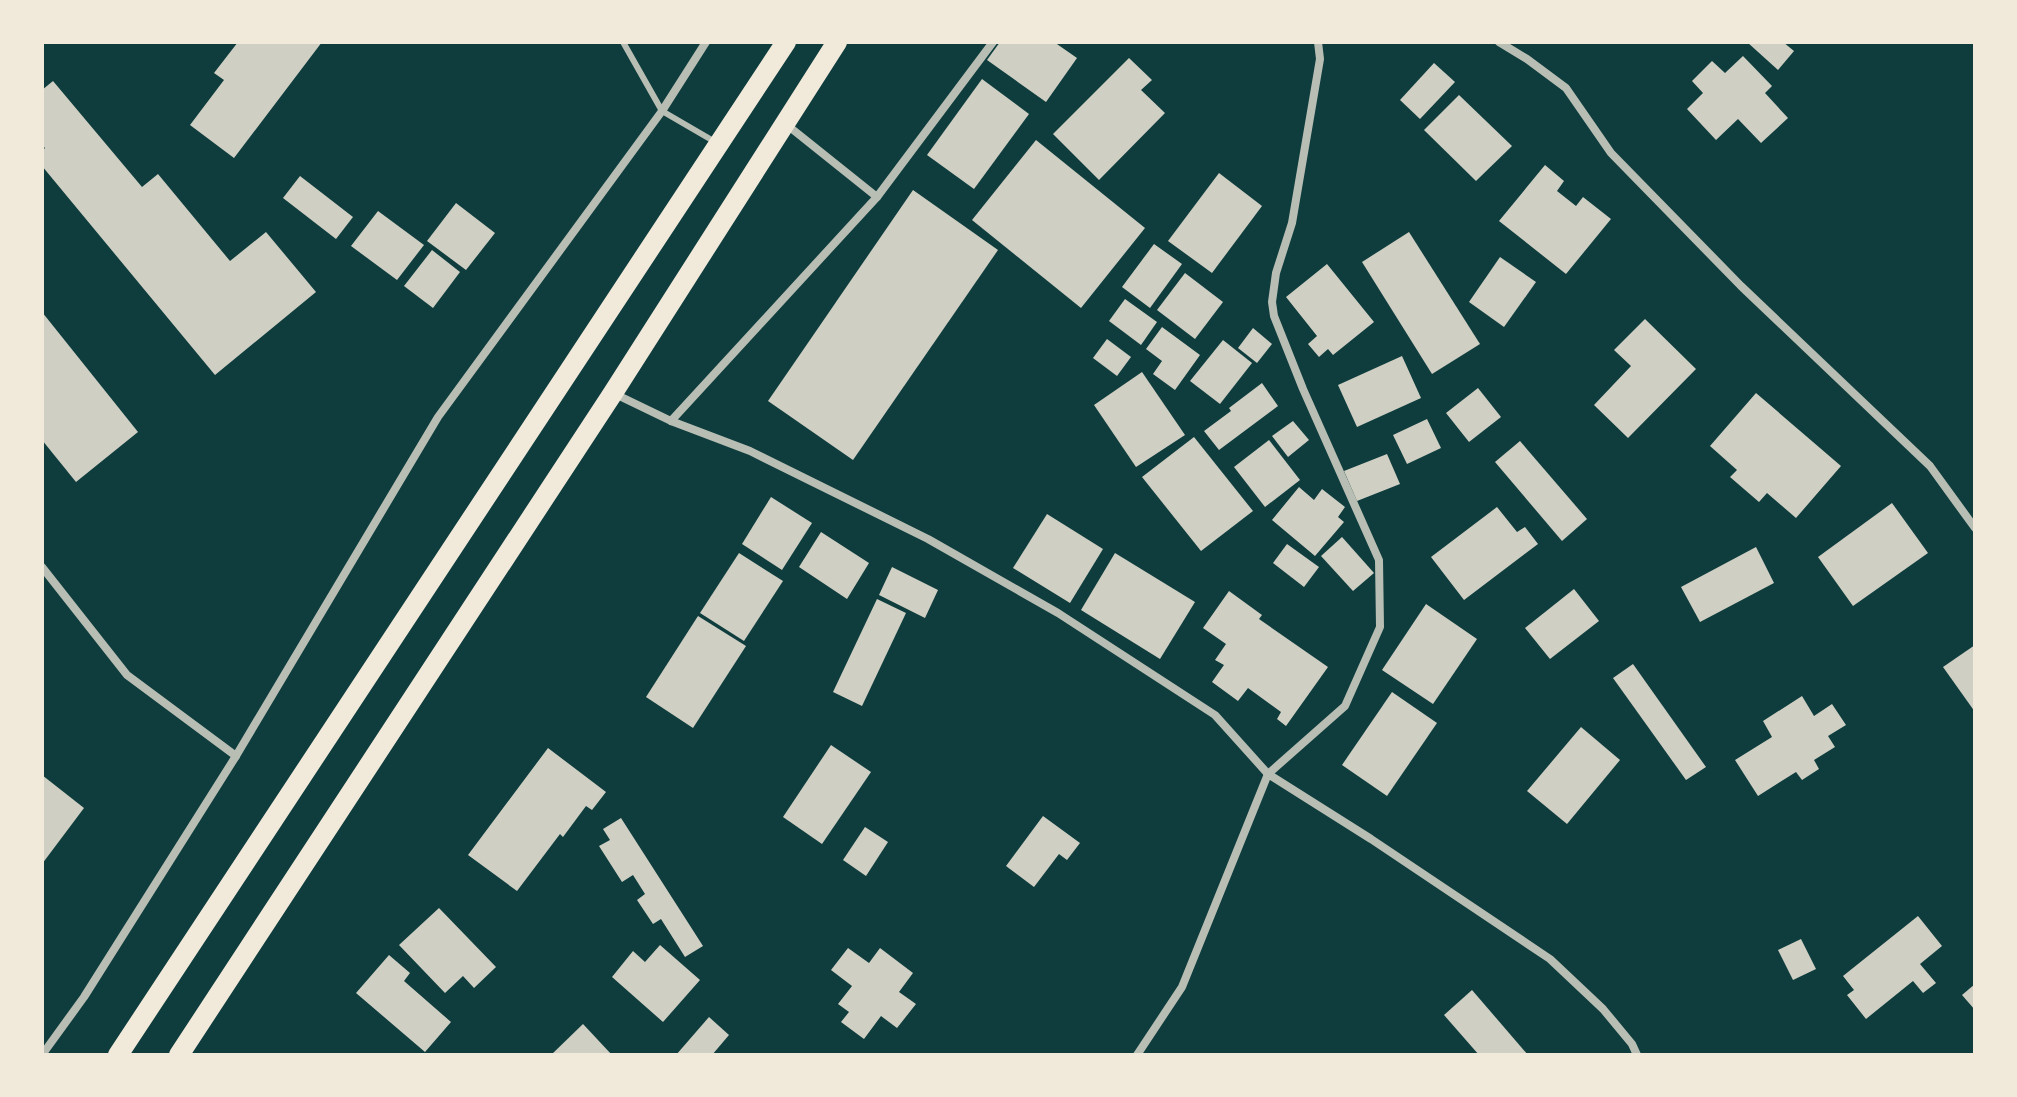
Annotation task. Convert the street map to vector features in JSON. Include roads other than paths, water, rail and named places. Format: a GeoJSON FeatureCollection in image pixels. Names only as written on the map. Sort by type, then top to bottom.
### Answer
{"type":"FeatureCollection","features":[{"type":"Feature","properties":{"kind":"main road"},"geometry":{"type":"LineString","coordinates":[[118,1055],[786,42]]}},
{"type":"Feature","properties":{"kind":"main road"},"geometry":{"type":"LineString","coordinates":[[179,1055],[613,393],[837,42]]}},
{"type":"Feature","properties":{"kind":"street"},"geometry":{"type":"LineString","coordinates":[[42,1055],[84,997],[236,756],[438,417],[662,111],[706,42]]}},
{"type":"Feature","properties":{"kind":"street"},"geometry":{"type":"LineString","coordinates":[[671,421],[877,197],[993,42]]}},
{"type":"Feature","properties":{"kind":"street"},"geometry":{"type":"LineString","coordinates":[[1137,1055],[1182,987],[1268,774],[1345,706],[1380,627],[1379,560],[1303,389],[1274,316],[1272,302],[1276,273],[1292,223],[1320,59],[1318,42]]}},
{"type":"Feature","properties":{"kind":"street"},"geometry":{"type":"LineString","coordinates":[[1499,42],[1566,88],[1611,153],[1741,286],[1930,466],[1975,528]]}},
{"type":"Feature","properties":{"kind":"street"},"geometry":{"type":"LineString","coordinates":[[785,123],[877,197]]}},
{"type":"Feature","properties":{"kind":"street"},"geometry":{"type":"LineString","coordinates":[[613,393],[671,421],[750,451],[928,539],[1058,613],[1215,715],[1268,774],[1550,959],[1603,1009],[1632,1044],[1637,1055]]}},
{"type":"Feature","properties":{"kind":"street"},"geometry":{"type":"LineString","coordinates":[[42,567],[127,675],[236,756]]}},
{"type":"Feature","properties":{"kind":"lane"},"geometry":{"type":"LineString","coordinates":[[623,42],[662,111],[720,144]]}}]}
